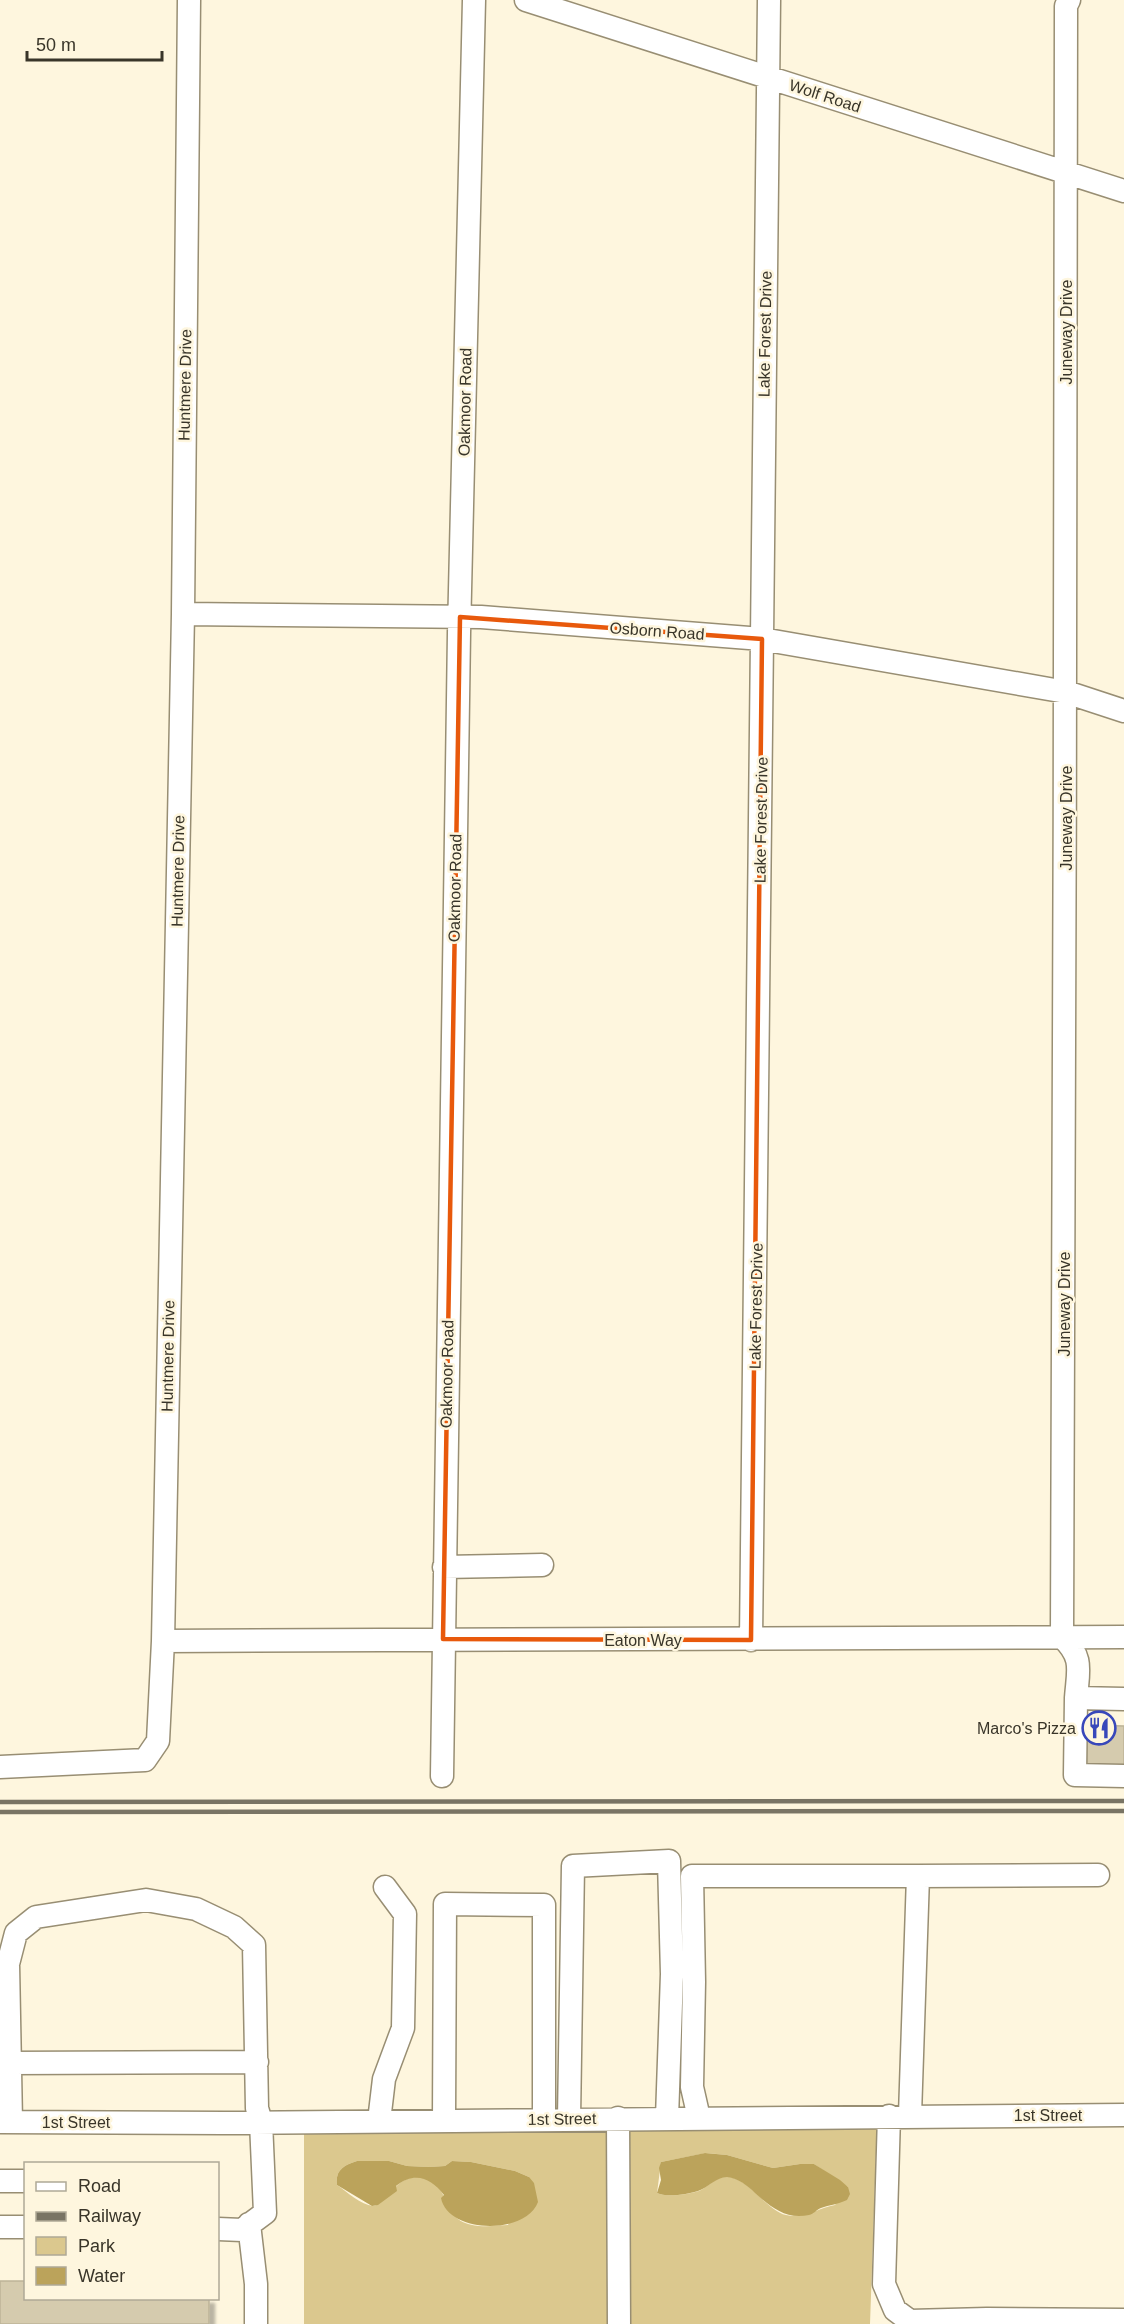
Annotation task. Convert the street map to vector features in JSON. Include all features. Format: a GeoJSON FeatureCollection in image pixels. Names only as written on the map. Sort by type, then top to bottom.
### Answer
{"type":"FeatureCollection","features":[{"type":"Feature","properties":{"kind":"street","name":"Huntmere Drive"},"geometry":{"type":"LineString","coordinates":[[0,1767],[145,1760],[158,1741],[163,1641],[183,614],[189,0]]}},
{"type":"Feature","properties":{"kind":"street","name":"Oakmoor Road"},"geometry":{"type":"LineString","coordinates":[[442,1776],[460,617],[474,0]]}},
{"type":"Feature","properties":{"kind":"street","name":"Wolf Road"},"geometry":{"type":"LineString","coordinates":[[526,0],[1124,191]]}},
{"type":"Feature","properties":{"kind":"street","name":"Lake Forest Drive"},"geometry":{"type":"LineString","coordinates":[[752,1640],[769,0]]}},
{"type":"Feature","properties":{"kind":"street","name":"Juneway Drive"},"geometry":{"type":"LineString","coordinates":[[1062,1637],[1066,6],[1069,0]]}},
{"type":"Feature","properties":{"kind":"street","name":"Osborn Road"},"geometry":{"type":"LineString","coordinates":[[183,614],[460,617],[762,639],[1066,692],[1124,711]]}},
{"type":"Feature","properties":{"kind":"street"},"geometry":{"type":"LineString","coordinates":[[444,1567],[542,1565]]}},
{"type":"Feature","properties":{"kind":"street"},"geometry":{"type":"LineString","coordinates":[[1062,1637],[1074,1648],[1078,1659],[1075,1775],[1124,1776]]}},
{"type":"Feature","properties":{"kind":"street","name":"Eaton Way"},"geometry":{"type":"LineString","coordinates":[[163,1641],[1124,1637]]}},
{"type":"Feature","properties":{"kind":"street"},"geometry":{"type":"LineString","coordinates":[[1076,1698],[1124,1699]]}},
{"type":"Feature","properties":{"kind":"street"},"geometry":{"type":"LineString","coordinates":[[570,2119],[573,1866],[669,1861],[672,1974],[667,2118]]}},
{"type":"Feature","properties":{"kind":"street"},"geometry":{"type":"LineString","coordinates":[[699,2118],[692,2086],[694,1982],[692,1876],[1098,1875]]}},
{"type":"Feature","properties":{"kind":"street"},"geometry":{"type":"LineString","coordinates":[[918,1876],[884,2284],[895,2310],[910,2323],[987,2319],[1046,2322],[1124,2320]]}},
{"type":"Feature","properties":{"kind":"street"},"geometry":{"type":"LineString","coordinates":[[379,2121],[384,2079],[403,2028],[405,1914],[386,1887]]}},
{"type":"Feature","properties":{"kind":"street"},"geometry":{"type":"LineString","coordinates":[[5,2122],[10,2063],[4,1964],[16,1933],[36,1917],[146,1900],[196,1909],[234,1927],[255,1945],[257,2108],[261,2122],[265,2213],[242,2230],[219,2229]]}},
{"type":"Feature","properties":{"kind":"street"},"geometry":{"type":"LineString","coordinates":[[444,2120],[446,1905],[544,1905],[544,2119]]}},
{"type":"Feature","properties":{"kind":"street"},"geometry":{"type":"LineString","coordinates":[[10,2063],[256,2062]]}},
{"type":"Feature","properties":{"kind":"street","name":"1st Street"},"geometry":{"type":"LineString","coordinates":[[5,2122],[1124,2115]]}},
{"type":"Feature","properties":{"kind":"street"},"geometry":{"type":"LineString","coordinates":[[618,2118],[619,2324]]}},
{"type":"Feature","properties":{"kind":"street"},"geometry":{"type":"LineString","coordinates":[[0,2181],[24,2181]]}},
{"type":"Feature","properties":{"kind":"street"},"geometry":{"type":"LineString","coordinates":[[249,2224],[256,2284],[256,2324]]}},
{"type":"Feature","properties":{"kind":"street"},"geometry":{"type":"LineString","coordinates":[[0,2227],[24,2227]]}},
{"type":"Feature","properties":{"kind":"highlighted area"},"geometry":{"type":"Polygon","coordinates":[[[460,617],[762,639],[751,1640],[443,1639],[460,617]]]}},
{"type":"Feature","properties":{"kind":"green space"},"geometry":{"type":"Polygon","coordinates":[[[877,2125],[870,2324],[304,2324],[304,2129],[877,2125]],[[706,2153],[661,2162],[657,2193],[672,2195],[690,2193],[702,2190],[720,2178],[732,2178],[748,2186],[778,2212],[793,2216],[835,2205],[848,2187],[814,2164],[773,2168],[727,2155],[706,2153]],[[357,2161],[341,2169],[337,2175],[337,2185],[359,2201],[368,2205],[378,2205],[406,2179],[423,2178],[436,2185],[458,2219],[475,2226],[508,2225],[529,2177],[515,2171],[471,2162],[452,2161],[445,2166],[429,2167],[407,2166],[389,2161],[357,2161]]]}},
{"type":"Feature","properties":{"kind":"water"},"geometry":{"type":"Polygon","coordinates":[[[705,2153],[727,2155],[773,2168],[814,2164],[840,2180],[848,2187],[850,2194],[847,2200],[841,2203],[821,2208],[811,2214],[793,2216],[779,2211],[742,2183],[727,2177],[694,2192],[672,2195],[657,2193],[661,2180],[659,2168],[661,2162],[705,2153]]]}},
{"type":"Feature","properties":{"kind":"water"},"geometry":{"type":"Polygon","coordinates":[[[357,2161],[389,2161],[407,2166],[429,2167],[445,2166],[452,2161],[471,2162],[515,2171],[529,2177],[534,2183],[538,2202],[531,2213],[504,2225],[472,2224],[457,2218],[447,2210],[441,2198],[444,2195],[434,2184],[422,2178],[416,2178],[403,2181],[396,2186],[397,2191],[378,2205],[372,2206],[337,2185],[337,2175],[341,2169],[357,2161]]]}},
{"type":"Feature","properties":{"kind":"building"},"geometry":{"type":"Polygon","coordinates":[[[1082,1725],[1124,1726],[1124,1770],[1081,1769],[1082,1725]]]}},
{"type":"Feature","properties":{"kind":"building"},"geometry":{"type":"Polygon","coordinates":[[[0,2281],[24,2281],[24,2300],[209,2300],[209,2324],[0,2324],[0,2281]]]}},
{"type":"Feature","properties":{"kind":"railway"},"geometry":{"type":"LineString","coordinates":[[0,1802],[1124,1801]]}},
{"type":"Feature","properties":{"kind":"railway"},"geometry":{"type":"LineString","coordinates":[[0,1812],[1124,1811]]}},
{"type":"Feature","properties":{"kind":"place","name":"Marco's Pizza"},"geometry":{"type":"Point","coordinates":[1099,1728]}}]}
